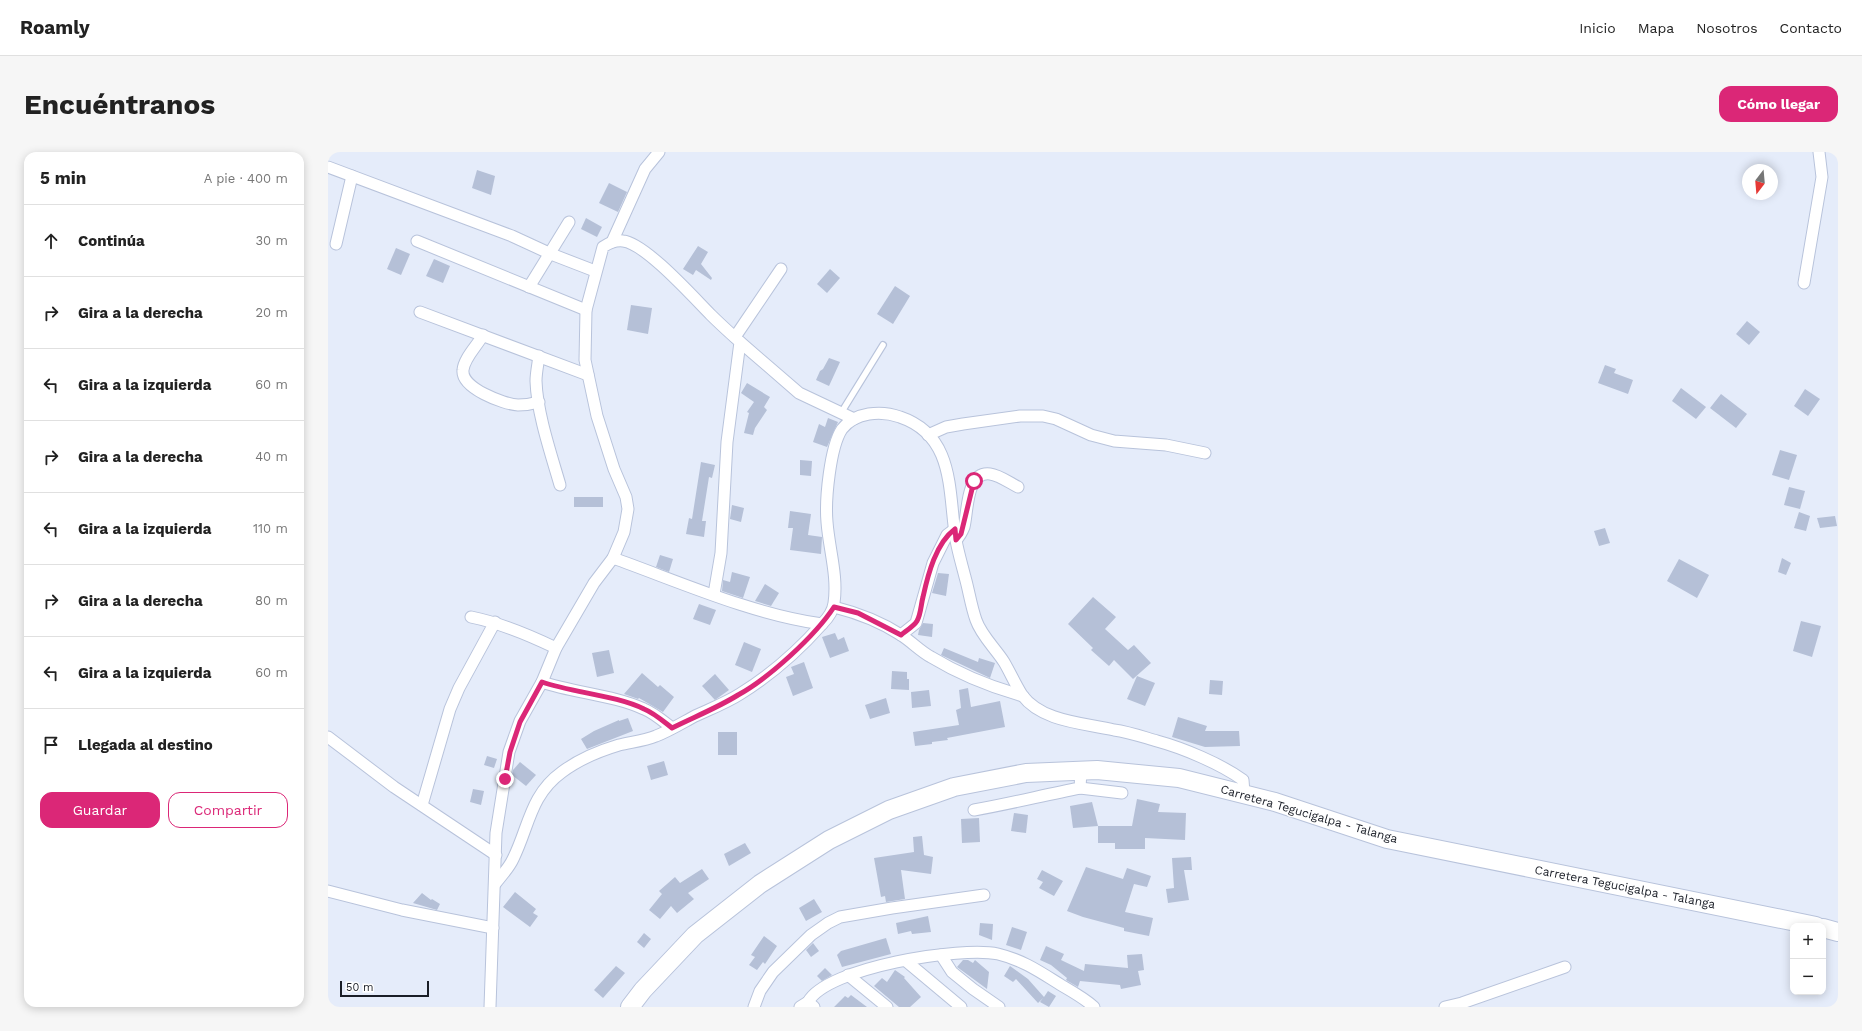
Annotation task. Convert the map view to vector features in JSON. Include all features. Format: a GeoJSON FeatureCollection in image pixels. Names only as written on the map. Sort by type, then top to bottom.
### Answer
{"type":"FeatureCollection","features":[{"type":"Feature","properties":{"kind":"main road","name":"Carretera Tegucigalpa - Talanga"},"geometry":{"type":"LineString","coordinates":[[630,1007],[643,990],[695,935],[760,884],[829,840],[889,810],[954,787],[1026,773],[1080,779],[1097,770],[1179,778],[1244,793],[1387,839],[1801,923]]}},
{"type":"Feature","properties":{"kind":"main road"},"geometry":{"type":"LineString","coordinates":[[1826,929],[1838,932]]}},
{"type":"Feature","properties":{"kind":"street"},"geometry":{"type":"LineString","coordinates":[[612,242],[645,169],[659,152]]}},
{"type":"Feature","properties":{"kind":"street"},"geometry":{"type":"LineString","coordinates":[[1804,283],[1822,177],[1819,152]]}},
{"type":"Feature","properties":{"kind":"street"},"geometry":{"type":"LineString","coordinates":[[328,167],[512,236],[550,254],[595,271]]}},
{"type":"Feature","properties":{"kind":"street"},"geometry":{"type":"LineString","coordinates":[[336,244],[352,176]]}},
{"type":"Feature","properties":{"kind":"street"},"geometry":{"type":"LineString","coordinates":[[529,287],[569,222]]}},
{"type":"Feature","properties":{"kind":"street"},"geometry":{"type":"LineString","coordinates":[[417,241],[586,310]]}},
{"type":"Feature","properties":{"kind":"street"},"geometry":{"type":"LineString","coordinates":[[490,1007],[496,833],[510,752],[520,722],[542,682],[556,648],[594,583],[613,558],[624,532],[628,509],[626,497],[614,469],[597,416],[585,353],[586,310],[595,271],[603,247],[612,242],[623,241],[640,249],[681,283],[711,316],[800,393],[854,418]]}},
{"type":"Feature","properties":{"kind":"street"},"geometry":{"type":"LineString","coordinates":[[714,594],[721,553],[727,442],[737,339],[781,269]]}},
{"type":"Feature","properties":{"kind":"street"},"geometry":{"type":"LineString","coordinates":[[420,312],[588,375]]}},
{"type":"Feature","properties":{"kind":"street"},"geometry":{"type":"LineString","coordinates":[[483,335],[465,361],[463,372],[467,382],[484,393],[503,402],[518,405],[539,402]]}},
{"type":"Feature","properties":{"kind":"street"},"geometry":{"type":"LineString","coordinates":[[538,356],[536,381],[539,402],[544,429],[560,485]]}},
{"type":"Feature","properties":{"kind":"street"},"geometry":{"type":"LineString","coordinates":[[495,884],[514,858],[532,808],[541,793],[561,772],[591,756],[617,746],[655,737],[747,690],[790,656],[822,624],[834,607],[834,569],[827,522],[827,496],[836,442],[842,429],[854,418],[879,413],[896,415],[917,425],[939,446],[944,459],[956,534],[978,626],[1004,662],[1023,696],[1034,707],[1043,713],[1058,718],[1119,730],[1162,742],[1207,761],[1232,772],[1242,780],[1244,793]]}},
{"type":"Feature","properties":{"kind":"street"},"geometry":{"type":"LineString","coordinates":[[928,435],[946,427],[963,424],[1020,416],[1043,416],[1056,419],[1091,435],[1114,441],[1166,444],[1205,453]]}},
{"type":"Feature","properties":{"kind":"street"},"geometry":{"type":"LineString","coordinates":[[901,635],[916,623],[933,563],[947,535],[956,534],[964,527],[974,481],[980,474],[991,474],[1018,487]]}},
{"type":"Feature","properties":{"kind":"street"},"geometry":{"type":"LineString","coordinates":[[613,558],[791,620],[822,624]]}},
{"type":"Feature","properties":{"kind":"street"},"geometry":{"type":"LineString","coordinates":[[834,607],[858,613],[901,635],[930,656],[965,675],[1023,696]]}},
{"type":"Feature","properties":{"kind":"street"},"geometry":{"type":"LineString","coordinates":[[471,617],[495,622],[532,636],[556,648]]}},
{"type":"Feature","properties":{"kind":"street"},"geometry":{"type":"LineString","coordinates":[[422,805],[450,709],[459,688],[495,622]]}},
{"type":"Feature","properties":{"kind":"street"},"geometry":{"type":"LineString","coordinates":[[542,682],[562,689],[612,699],[644,708],[672,728]]}},
{"type":"Feature","properties":{"kind":"street"},"geometry":{"type":"LineString","coordinates":[[328,737],[394,787],[496,855]]}},
{"type":"Feature","properties":{"kind":"street"},"geometry":{"type":"LineString","coordinates":[[974,810],[1016,803],[1080,779],[1122,793]]}},
{"type":"Feature","properties":{"kind":"street"},"geometry":{"type":"LineString","coordinates":[[328,891],[402,910],[493,928]]}},
{"type":"Feature","properties":{"kind":"street"},"geometry":{"type":"LineString","coordinates":[[754,1007],[760,991],[773,972],[811,935],[828,923],[840,917],[984,895]]}},
{"type":"Feature","properties":{"kind":"street"},"geometry":{"type":"LineString","coordinates":[[807,1005],[811,996],[822,988],[848,975],[887,964],[941,955],[974,952],[997,954],[1015,959],[1038,969],[1083,998],[1094,1007]]}},
{"type":"Feature","properties":{"kind":"street"},"geometry":{"type":"LineString","coordinates":[[941,955],[952,972],[999,1007]]}},
{"type":"Feature","properties":{"kind":"street"},"geometry":{"type":"LineString","coordinates":[[906,961],[961,1007]]}},
{"type":"Feature","properties":{"kind":"street"},"geometry":{"type":"LineString","coordinates":[[1445,1007],[1462,1004],[1565,967]]}},
{"type":"Feature","properties":{"kind":"street"},"geometry":{"type":"LineString","coordinates":[[848,975],[887,1007]]}},
{"type":"Feature","properties":{"kind":"lane"},"geometry":{"type":"LineString","coordinates":[[841,413],[883,345]]}},
{"type":"Feature","properties":{"kind":"building"},"geometry":{"type":"Polygon","coordinates":[[[477,170],[495,176],[491,195],[472,188],[477,170]]]}},
{"type":"Feature","properties":{"kind":"building"},"geometry":{"type":"Polygon","coordinates":[[[609,183],[627,192],[618,212],[599,203],[609,183]]]}},
{"type":"Feature","properties":{"kind":"building"},"geometry":{"type":"Polygon","coordinates":[[[586,218],[602,227],[597,237],[581,229],[586,218]]]}},
{"type":"Feature","properties":{"kind":"building"},"geometry":{"type":"Polygon","coordinates":[[[698,246],[708,252],[701,264],[712,278],[711,280],[696,270],[693,275],[683,269],[698,246]]]}},
{"type":"Feature","properties":{"kind":"building"},"geometry":{"type":"Polygon","coordinates":[[[396,248],[410,254],[401,275],[387,269],[396,248]]]}},
{"type":"Feature","properties":{"kind":"building"},"geometry":{"type":"Polygon","coordinates":[[[434,259],[450,266],[443,283],[426,276],[434,259]]]}},
{"type":"Feature","properties":{"kind":"building"},"geometry":{"type":"Polygon","coordinates":[[[830,269],[840,278],[827,293],[817,284],[830,269]]]}},
{"type":"Feature","properties":{"kind":"building"},"geometry":{"type":"Polygon","coordinates":[[[895,286],[910,296],[893,324],[877,314],[895,286]]]}},
{"type":"Feature","properties":{"kind":"building"},"geometry":{"type":"Polygon","coordinates":[[[631,305],[652,308],[648,334],[627,330],[631,305]]]}},
{"type":"Feature","properties":{"kind":"building"},"geometry":{"type":"Polygon","coordinates":[[[1747,321],[1760,332],[1749,345],[1736,334],[1747,321]]]}},
{"type":"Feature","properties":{"kind":"building"},"geometry":{"type":"Polygon","coordinates":[[[829,358],[840,362],[829,386],[816,380],[829,358]]]}},
{"type":"Feature","properties":{"kind":"building"},"geometry":{"type":"Polygon","coordinates":[[[1605,365],[1616,369],[1614,373],[1633,380],[1628,394],[1598,383],[1605,365]]]}},
{"type":"Feature","properties":{"kind":"building"},"geometry":{"type":"Polygon","coordinates":[[[747,383],[770,397],[764,407],[767,410],[755,428],[753,435],[744,433],[749,413],[747,412],[754,402],[741,393],[747,383]]]}},
{"type":"Feature","properties":{"kind":"building"},"geometry":{"type":"Polygon","coordinates":[[[1681,388],[1706,407],[1696,419],[1672,401],[1681,388]]]}},
{"type":"Feature","properties":{"kind":"building"},"geometry":{"type":"Polygon","coordinates":[[[1805,389],[1820,399],[1808,416],[1794,406],[1805,389]]]}},
{"type":"Feature","properties":{"kind":"building"},"geometry":{"type":"Polygon","coordinates":[[[1721,394],[1747,414],[1736,428],[1710,408],[1721,394]]]}},
{"type":"Feature","properties":{"kind":"building"},"geometry":{"type":"Polygon","coordinates":[[[828,418],[838,422],[827,447],[813,442],[819,424],[825,427],[828,418]]]}},
{"type":"Feature","properties":{"kind":"building"},"geometry":{"type":"Polygon","coordinates":[[[1780,450],[1797,455],[1789,480],[1772,475],[1780,450]]]}},
{"type":"Feature","properties":{"kind":"building"},"geometry":{"type":"Polygon","coordinates":[[[800,460],[812,461],[811,476],[800,475],[800,460]]]}},
{"type":"Feature","properties":{"kind":"building"},"geometry":{"type":"Polygon","coordinates":[[[701,462],[715,465],[712,478],[709,477],[702,521],[706,521],[704,537],[686,534],[689,518],[692,519],[701,462]]]}},
{"type":"Feature","properties":{"kind":"building"},"geometry":{"type":"Polygon","coordinates":[[[1789,487],[1805,491],[1800,509],[1784,505],[1789,487]]]}},
{"type":"Feature","properties":{"kind":"building"},"geometry":{"type":"Polygon","coordinates":[[[574,497],[603,497],[603,507],[574,507],[574,497]]]}},
{"type":"Feature","properties":{"kind":"building"},"geometry":{"type":"Polygon","coordinates":[[[732,505],[744,508],[741,522],[730,519],[732,505]]]}},
{"type":"Feature","properties":{"kind":"building"},"geometry":{"type":"Polygon","coordinates":[[[790,511],[811,514],[808,535],[822,537],[821,554],[790,550],[793,528],[788,528],[790,511]]]}},
{"type":"Feature","properties":{"kind":"building"},"geometry":{"type":"Polygon","coordinates":[[[1799,512],[1810,516],[1806,531],[1794,528],[1799,512]]]}},
{"type":"Feature","properties":{"kind":"building"},"geometry":{"type":"Polygon","coordinates":[[[1835,516],[1837,526],[1820,528],[1817,518],[1835,516]]]}},
{"type":"Feature","properties":{"kind":"building"},"geometry":{"type":"Polygon","coordinates":[[[1605,528],[1610,543],[1599,546],[1594,531],[1605,528]]]}},
{"type":"Feature","properties":{"kind":"building"},"geometry":{"type":"Polygon","coordinates":[[[660,555],[673,559],[669,572],[656,567],[660,555]]]}},
{"type":"Feature","properties":{"kind":"building"},"geometry":{"type":"Polygon","coordinates":[[[1782,558],[1791,563],[1786,575],[1778,572],[1782,558]]]}},
{"type":"Feature","properties":{"kind":"building"},"geometry":{"type":"Polygon","coordinates":[[[1679,559],[1709,575],[1697,598],[1667,581],[1679,559]]]}},
{"type":"Feature","properties":{"kind":"building"},"geometry":{"type":"Polygon","coordinates":[[[732,572],[750,577],[743,598],[722,591],[723,580],[730,582],[732,572]]]}},
{"type":"Feature","properties":{"kind":"building"},"geometry":{"type":"Polygon","coordinates":[[[938,573],[949,574],[946,596],[932,593],[938,573]]]}},
{"type":"Feature","properties":{"kind":"building"},"geometry":{"type":"Polygon","coordinates":[[[765,584],[779,593],[771,606],[755,601],[765,584]]]}},
{"type":"Feature","properties":{"kind":"building"},"geometry":{"type":"Polygon","coordinates":[[[1093,597],[1116,617],[1105,629],[1128,650],[1134,645],[1151,663],[1133,679],[1114,660],[1109,666],[1091,650],[1093,648],[1068,624],[1093,597]]]}},
{"type":"Feature","properties":{"kind":"building"},"geometry":{"type":"Polygon","coordinates":[[[699,604],[716,610],[710,625],[693,619],[699,604]]]}},
{"type":"Feature","properties":{"kind":"building"},"geometry":{"type":"Polygon","coordinates":[[[1801,621],[1821,626],[1812,657],[1793,651],[1801,621]]]}},
{"type":"Feature","properties":{"kind":"building"},"geometry":{"type":"Polygon","coordinates":[[[923,623],[933,624],[932,637],[918,635],[923,623]]]}},
{"type":"Feature","properties":{"kind":"building"},"geometry":{"type":"Polygon","coordinates":[[[835,633],[838,640],[844,637],[849,651],[830,658],[822,637],[835,633]]]}},
{"type":"Feature","properties":{"kind":"building"},"geometry":{"type":"Polygon","coordinates":[[[744,642],[761,649],[752,672],[735,665],[744,642]]]}},
{"type":"Feature","properties":{"kind":"building"},"geometry":{"type":"Polygon","coordinates":[[[944,648],[978,662],[979,658],[995,663],[990,678],[941,655],[944,648]]]}},
{"type":"Feature","properties":{"kind":"building"},"geometry":{"type":"Polygon","coordinates":[[[609,650],[614,673],[597,677],[592,653],[609,650]]]}},
{"type":"Feature","properties":{"kind":"building"},"geometry":{"type":"Polygon","coordinates":[[[804,662],[813,688],[793,696],[786,677],[794,674],[791,667],[804,662]]]}},
{"type":"Feature","properties":{"kind":"building"},"geometry":{"type":"Polygon","coordinates":[[[892,671],[907,672],[907,679],[909,679],[909,690],[891,689],[892,671]]]}},
{"type":"Feature","properties":{"kind":"building"},"geometry":{"type":"Polygon","coordinates":[[[642,673],[658,687],[660,685],[674,697],[663,712],[639,698],[638,699],[624,694],[642,673]]]}},
{"type":"Feature","properties":{"kind":"building"},"geometry":{"type":"Polygon","coordinates":[[[715,674],[729,690],[715,700],[702,686],[715,674]]]}},
{"type":"Feature","properties":{"kind":"building"},"geometry":{"type":"Polygon","coordinates":[[[1137,676],[1155,683],[1145,706],[1127,699],[1137,676]]]}},
{"type":"Feature","properties":{"kind":"building"},"geometry":{"type":"Polygon","coordinates":[[[1210,680],[1223,681],[1222,695],[1209,694],[1210,680]]]}},
{"type":"Feature","properties":{"kind":"building"},"geometry":{"type":"Polygon","coordinates":[[[968,688],[971,707],[1000,701],[1005,727],[947,738],[948,740],[932,742],[932,744],[915,746],[913,732],[959,725],[956,710],[961,708],[959,690],[968,688]]]}},
{"type":"Feature","properties":{"kind":"building"},"geometry":{"type":"Polygon","coordinates":[[[929,690],[931,706],[912,708],[911,692],[929,690]]]}},
{"type":"Feature","properties":{"kind":"building"},"geometry":{"type":"Polygon","coordinates":[[[886,698],[890,713],[870,719],[865,705],[886,698]]]}},
{"type":"Feature","properties":{"kind":"building"},"geometry":{"type":"Polygon","coordinates":[[[1178,717],[1207,726],[1205,731],[1239,731],[1240,746],[1205,747],[1172,737],[1178,717]]]}},
{"type":"Feature","properties":{"kind":"building"},"geometry":{"type":"Polygon","coordinates":[[[628,718],[633,731],[587,749],[581,739],[594,731],[619,720],[628,718]]]}},
{"type":"Feature","properties":{"kind":"building"},"geometry":{"type":"Polygon","coordinates":[[[718,732],[737,732],[737,755],[718,755],[718,732]]]}},
{"type":"Feature","properties":{"kind":"building"},"geometry":{"type":"Polygon","coordinates":[[[487,756],[497,759],[494,768],[484,765],[487,756]]]}},
{"type":"Feature","properties":{"kind":"building"},"geometry":{"type":"Polygon","coordinates":[[[664,761],[668,775],[651,780],[647,766],[664,761]]]}},
{"type":"Feature","properties":{"kind":"building"},"geometry":{"type":"Polygon","coordinates":[[[520,762],[536,775],[526,786],[512,775],[513,770],[520,762]]]}},
{"type":"Feature","properties":{"kind":"building"},"geometry":{"type":"Polygon","coordinates":[[[473,789],[484,791],[481,805],[470,802],[473,789]]]}},
{"type":"Feature","properties":{"kind":"building"},"geometry":{"type":"Polygon","coordinates":[[[1137,799],[1160,804],[1158,812],[1186,813],[1185,840],[1145,838],[1145,849],[1115,849],[1115,843],[1098,843],[1098,826],[1132,826],[1137,799]]]}},
{"type":"Feature","properties":{"kind":"building"},"geometry":{"type":"Polygon","coordinates":[[[1092,802],[1098,826],[1073,828],[1070,806],[1092,802]]]}},
{"type":"Feature","properties":{"kind":"building"},"geometry":{"type":"Polygon","coordinates":[[[1014,813],[1028,815],[1026,833],[1011,831],[1014,813]]]}},
{"type":"Feature","properties":{"kind":"building"},"geometry":{"type":"Polygon","coordinates":[[[979,818],[980,842],[962,843],[961,819],[979,818]]]}},
{"type":"Feature","properties":{"kind":"building"},"geometry":{"type":"Polygon","coordinates":[[[922,836],[924,855],[933,857],[931,874],[901,870],[905,899],[886,902],[885,896],[881,897],[874,858],[914,852],[913,837],[922,836]]]}},
{"type":"Feature","properties":{"kind":"building"},"geometry":{"type":"Polygon","coordinates":[[[745,843],[751,853],[729,866],[724,854],[745,843]]]}},
{"type":"Feature","properties":{"kind":"building"},"geometry":{"type":"Polygon","coordinates":[[[1191,857],[1192,870],[1184,870],[1189,900],[1168,903],[1166,889],[1174,888],[1172,858],[1191,857]]]}},
{"type":"Feature","properties":{"kind":"building"},"geometry":{"type":"Polygon","coordinates":[[[1086,867],[1123,879],[1127,868],[1151,876],[1147,887],[1134,884],[1125,912],[1153,918],[1149,936],[1124,931],[1124,928],[1067,911],[1086,867]]]}},
{"type":"Feature","properties":{"kind":"building"},"geometry":{"type":"Polygon","coordinates":[[[702,869],[709,879],[688,893],[694,899],[677,913],[671,906],[660,919],[649,910],[662,894],[659,891],[675,877],[680,883],[702,869]]]}},
{"type":"Feature","properties":{"kind":"building"},"geometry":{"type":"Polygon","coordinates":[[[1042,870],[1063,881],[1054,896],[1039,888],[1043,882],[1037,879],[1042,870]]]}},
{"type":"Feature","properties":{"kind":"building"},"geometry":{"type":"Polygon","coordinates":[[[515,892],[536,909],[533,913],[538,916],[530,927],[503,907],[515,892]]]}},
{"type":"Feature","properties":{"kind":"building"},"geometry":{"type":"Polygon","coordinates":[[[422,893],[431,900],[432,899],[440,904],[437,910],[413,903],[422,893]]]}},
{"type":"Feature","properties":{"kind":"building"},"geometry":{"type":"Polygon","coordinates":[[[814,899],[822,912],[806,921],[799,908],[814,899]]]}},
{"type":"Feature","properties":{"kind":"building"},"geometry":{"type":"Polygon","coordinates":[[[928,916],[931,932],[912,934],[911,931],[898,934],[896,923],[928,916]]]}},
{"type":"Feature","properties":{"kind":"building"},"geometry":{"type":"Polygon","coordinates":[[[980,923],[993,924],[992,940],[979,935],[980,923]]]}},
{"type":"Feature","properties":{"kind":"building"},"geometry":{"type":"Polygon","coordinates":[[[1012,927],[1027,932],[1021,950],[1006,945],[1012,927]]]}},
{"type":"Feature","properties":{"kind":"building"},"geometry":{"type":"Polygon","coordinates":[[[644,933],[651,939],[644,948],[637,942],[644,933]]]}},
{"type":"Feature","properties":{"kind":"building"},"geometry":{"type":"Polygon","coordinates":[[[764,936],[777,946],[765,964],[763,962],[757,970],[749,965],[755,957],[751,955],[764,936]]]}},
{"type":"Feature","properties":{"kind":"building"},"geometry":{"type":"Polygon","coordinates":[[[886,938],[891,954],[842,967],[837,955],[841,951],[886,938]]]}},
{"type":"Feature","properties":{"kind":"building"},"geometry":{"type":"Polygon","coordinates":[[[813,943],[819,951],[811,957],[806,950],[813,943]]]}},
{"type":"Feature","properties":{"kind":"building"},"geometry":{"type":"Polygon","coordinates":[[[1046,946],[1064,954],[1061,960],[1084,971],[1085,964],[1128,968],[1127,955],[1142,954],[1144,970],[1138,971],[1141,985],[1121,989],[1120,985],[1080,981],[1078,987],[1066,980],[1067,978],[1051,965],[1040,960],[1046,946]]]}},
{"type":"Feature","properties":{"kind":"building"},"geometry":{"type":"Polygon","coordinates":[[[963,960],[968,960],[973,963],[975,960],[989,972],[987,989],[957,967],[963,960]]]}},
{"type":"Feature","properties":{"kind":"building"},"geometry":{"type":"Polygon","coordinates":[[[616,966],[625,973],[603,998],[594,990],[616,966]]]}},
{"type":"Feature","properties":{"kind":"building"},"geometry":{"type":"Polygon","coordinates":[[[1010,966],[1028,979],[1044,997],[1048,991],[1056,996],[1049,1007],[1040,1002],[1043,998],[1038,1003],[1016,979],[1013,982],[1004,976],[1010,966]]]}},
{"type":"Feature","properties":{"kind":"building"},"geometry":{"type":"Polygon","coordinates":[[[825,968],[832,975],[822,981],[817,976],[825,968]]]}},
{"type":"Feature","properties":{"kind":"building"},"geometry":{"type":"Polygon","coordinates":[[[895,970],[905,977],[904,978],[921,997],[910,1007],[899,1007],[874,986],[882,978],[887,982],[895,970]]]}},
{"type":"Feature","properties":{"kind":"building"},"geometry":{"type":"Polygon","coordinates":[[[851,995],[867,1007],[834,1007],[845,996],[848,998],[851,995]]]}},
{"type":"Feature","properties":{"kind":"route"},"geometry":{"type":"LineString","coordinates":[[505,779],[510,752],[520,722],[542,682],[562,689],[612,699],[644,708],[672,728],[747,690],[790,656],[822,624],[834,607],[858,613],[901,635],[916,623],[933,563],[947,535],[955,529],[956,540],[961,534],[964,527],[970,490],[974,481]]}}]}
